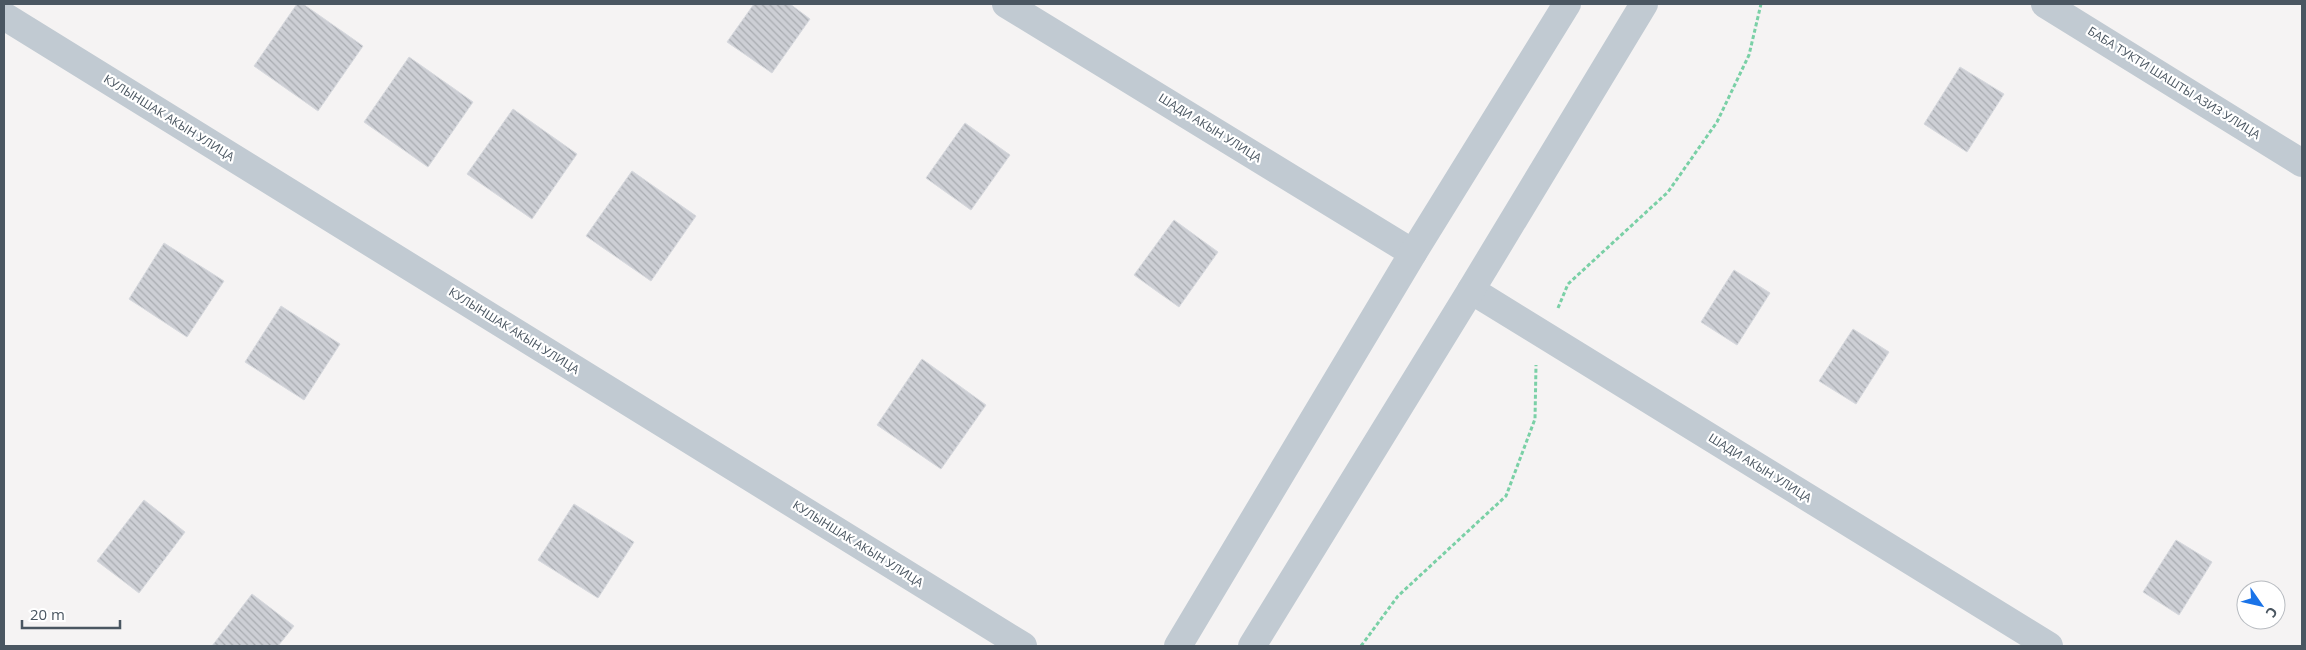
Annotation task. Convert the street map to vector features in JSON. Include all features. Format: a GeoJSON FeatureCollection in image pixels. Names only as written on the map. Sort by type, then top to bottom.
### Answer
{"type":"FeatureCollection","features":[{"type":"Feature","properties":{"kind":"street","name":"ШАДИ АКЫН УЛИЦА"},"geometry":{"type":"LineString","coordinates":[[1006,4],[1413,253]]}},
{"type":"Feature","properties":{"kind":"street"},"geometry":{"type":"LineString","coordinates":[[1178,646],[1413,253],[1567,4]]}},
{"type":"Feature","properties":{"kind":"street"},"geometry":{"type":"LineString","coordinates":[[1252,646],[1644,4]]}},
{"type":"Feature","properties":{"kind":"street","name":"БАБА ТУКТИ ШАШТЫ АЗИЗ УЛИЦА"},"geometry":{"type":"LineString","coordinates":[[2045,4],[2302,162]]}},
{"type":"Feature","properties":{"kind":"street","name":"КУЛЫНШАК АКЫН УЛИЦА"},"geometry":{"type":"LineString","coordinates":[[4,16],[1023,646]]}},
{"type":"Feature","properties":{"kind":"street","name":"ШАДИ АКЫН УЛИЦА"},"geometry":{"type":"LineString","coordinates":[[1471,290],[2049,646]]}},
{"type":"Feature","properties":{"kind":"building"},"geometry":{"type":"Polygon","coordinates":[[[297,4],[303,4],[363,46],[318,111],[254,66],[297,4]]]}},
{"type":"Feature","properties":{"kind":"building"},"geometry":{"type":"Polygon","coordinates":[[[754,4],[790,4],[810,19],[772,73],[727,42],[754,4]]]}},
{"type":"Feature","properties":{"kind":"building"},"geometry":{"type":"Polygon","coordinates":[[[409,57],[473,102],[428,167],[364,122],[409,57]]]}},
{"type":"Feature","properties":{"kind":"building"},"geometry":{"type":"Polygon","coordinates":[[[1960,67],[2004,94],[1967,152],[1924,124],[1960,67]]]}},
{"type":"Feature","properties":{"kind":"building"},"geometry":{"type":"Polygon","coordinates":[[[513,109],[577,154],[532,219],[467,174],[513,109]]]}},
{"type":"Feature","properties":{"kind":"building"},"geometry":{"type":"Polygon","coordinates":[[[965,123],[1010,155],[971,210],[926,178],[965,123]]]}},
{"type":"Feature","properties":{"kind":"building"},"geometry":{"type":"Polygon","coordinates":[[[632,171],[696,216],[651,281],[586,236],[632,171]]]}},
{"type":"Feature","properties":{"kind":"building"},"geometry":{"type":"Polygon","coordinates":[[[1174,220],[1218,252],[1179,307],[1134,275],[1174,220]]]}},
{"type":"Feature","properties":{"kind":"building"},"geometry":{"type":"Polygon","coordinates":[[[164,243],[224,281],[187,337],[129,299],[164,243]]]}},
{"type":"Feature","properties":{"kind":"building"},"geometry":{"type":"Polygon","coordinates":[[[1734,270],[1770,293],[1737,345],[1701,322],[1734,270]]]}},
{"type":"Feature","properties":{"kind":"building"},"geometry":{"type":"Polygon","coordinates":[[[281,306],[340,344],[304,400],[245,362],[281,306]]]}},
{"type":"Feature","properties":{"kind":"building"},"geometry":{"type":"Polygon","coordinates":[[[1853,329],[1889,352],[1856,404],[1819,381],[1853,329]]]}},
{"type":"Feature","properties":{"kind":"building"},"geometry":{"type":"Polygon","coordinates":[[[922,359],[986,405],[941,469],[877,425],[922,359]]]}},
{"type":"Feature","properties":{"kind":"building"},"geometry":{"type":"Polygon","coordinates":[[[144,500],[185,532],[139,593],[97,561],[144,500]]]}},
{"type":"Feature","properties":{"kind":"building"},"geometry":{"type":"Polygon","coordinates":[[[574,504],[634,542],[598,598],[538,560],[574,504]]]}},
{"type":"Feature","properties":{"kind":"building"},"geometry":{"type":"Polygon","coordinates":[[[2176,540],[2212,562],[2179,615],[2143,592],[2176,540]]]}},
{"type":"Feature","properties":{"kind":"building"},"geometry":{"type":"Polygon","coordinates":[[[252,594],[294,626],[278,646],[212,646],[252,594]]]}}]}
